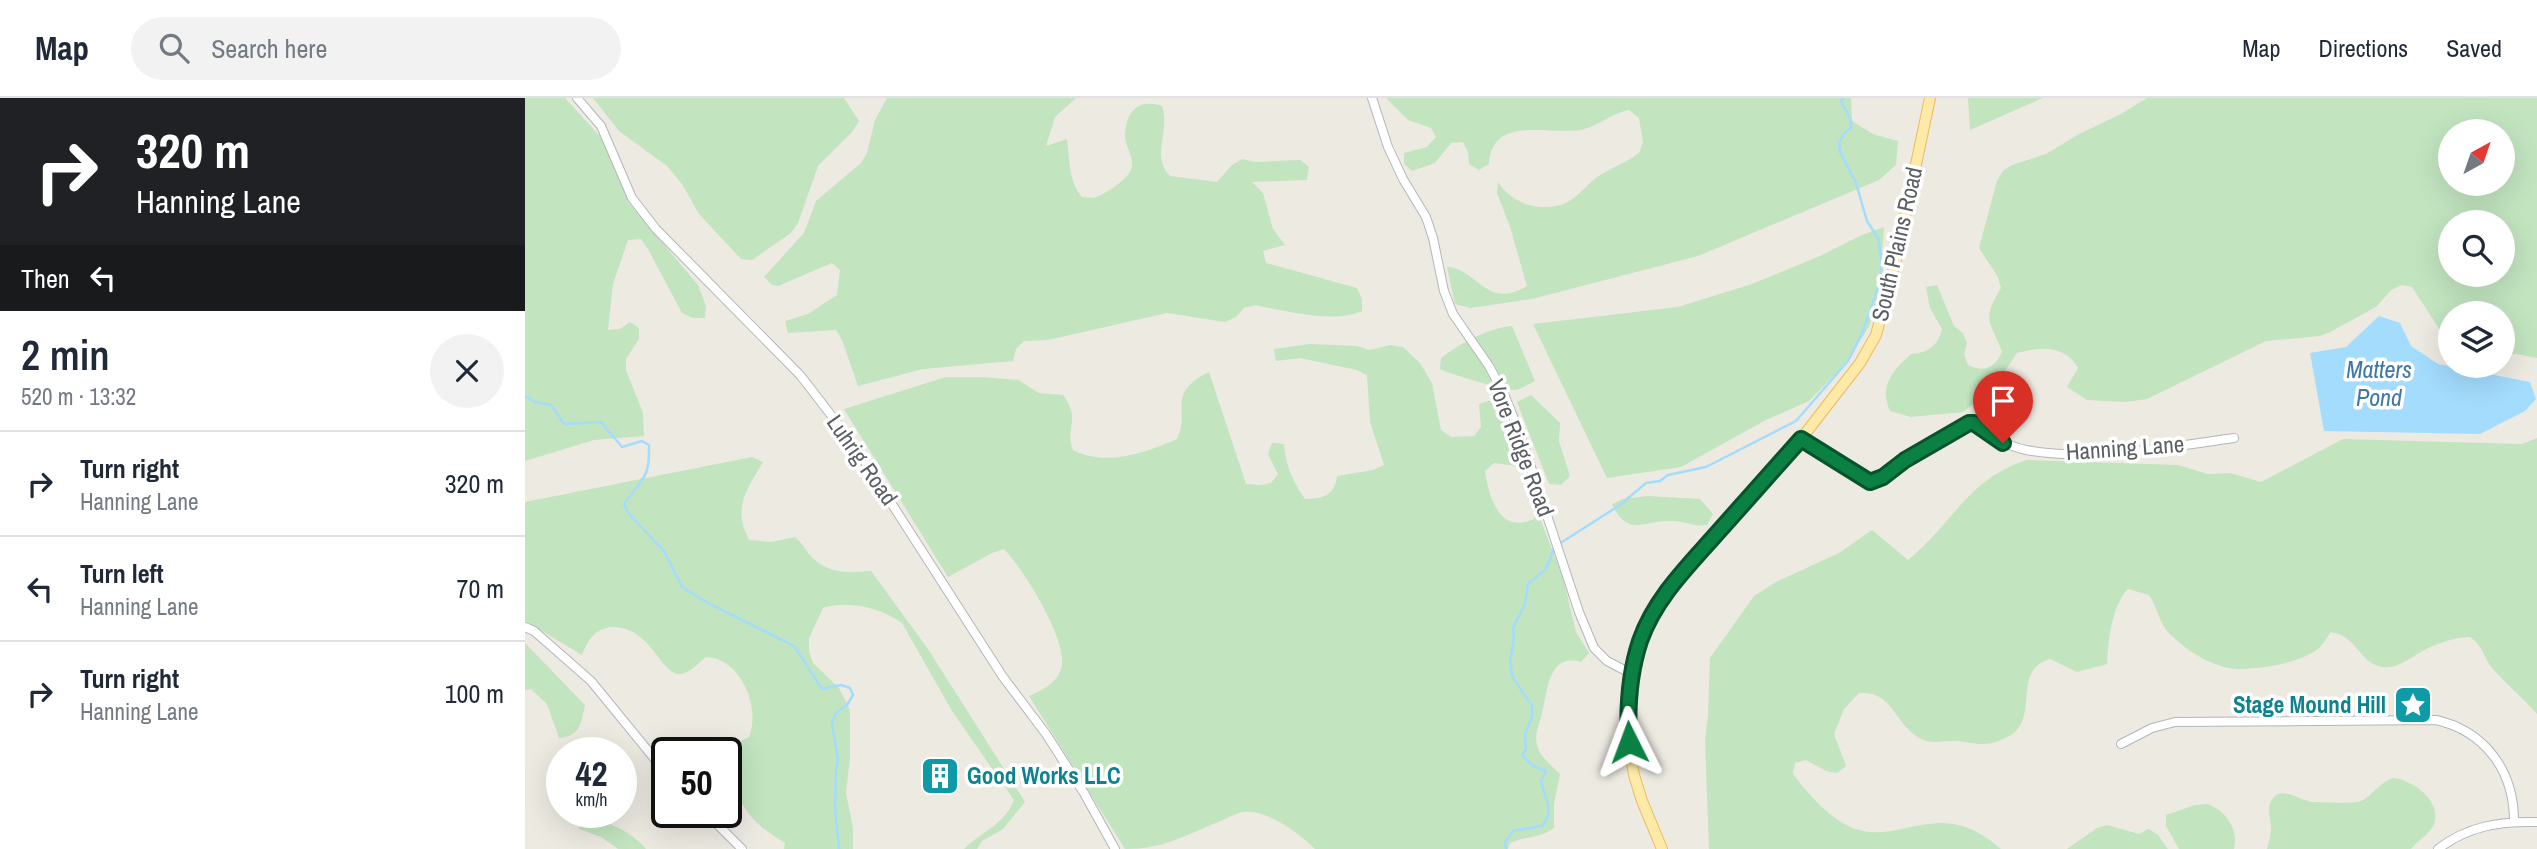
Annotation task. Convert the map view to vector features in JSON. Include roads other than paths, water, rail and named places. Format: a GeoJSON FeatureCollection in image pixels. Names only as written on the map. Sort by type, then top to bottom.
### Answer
{"type":"FeatureCollection","features":[{"type":"Feature","properties":{"kind":"main road","name":"South Plains Road"},"geometry":{"type":"LineString","coordinates":[[1662,849],[1642,801],[1630,753],[1627,708],[1641,640],[1654,612],[1674,582],[1801,439],[1860,363],[1875,335],[1890,287],[1930,98]]}},
{"type":"Feature","properties":{"kind":"street","name":"Luhrig Road"},"geometry":{"type":"LineString","coordinates":[[577,98],[601,126],[632,198],[656,229],[800,375],[852,442],[1003,677],[1046,734],[1078,783],[1115,849]]}},
{"type":"Feature","properties":{"kind":"street","name":"Vore Ridge Road"},"geometry":{"type":"LineString","coordinates":[[1372,98],[1393,158],[1426,217],[1444,291],[1453,314],[1489,366],[1519,431],[1579,612],[1594,648],[1607,661],[1632,674]]}},
{"type":"Feature","properties":{"kind":"street","name":"Hanning Lane"},"geometry":{"type":"LineString","coordinates":[[1801,439],[1870,482],[1883,477],[1905,460],[1969,423],[1974,423],[2003,443],[2025,450],[2089,455],[2234,438]]}},
{"type":"Feature","properties":{"kind":"street"},"geometry":{"type":"LineString","coordinates":[[525,627],[534,631],[591,681],[651,754]]}},
{"type":"Feature","properties":{"kind":"street"},"geometry":{"type":"LineString","coordinates":[[2121,744],[2151,727],[2175,722],[2435,720],[2464,729],[2493,754],[2503,769],[2512,793],[2514,821]]}},
{"type":"Feature","properties":{"kind":"street"},"geometry":{"type":"LineString","coordinates":[[2438,849],[2473,830],[2514,821],[2537,822]]}},
{"type":"Feature","properties":{"kind":"street"},"geometry":{"type":"LineString","coordinates":[[721,828],[741,849]]}},
{"type":"Feature","properties":{"kind":"water","name":"Matters Pond"},"geometry":{"type":"Polygon","coordinates":[[[2379,316],[2400,323],[2411,346],[2438,364],[2438,378],[2510,378],[2530,382],[2536,399],[2525,411],[2480,434],[2324,431],[2310,353],[2346,347],[2379,316]]]}},
{"type":"Feature","properties":{"kind":"waterway"},"geometry":{"type":"LineString","coordinates":[[1559,544],[1620,505],[1646,483],[1706,467],[1796,421],[1848,361],[1862,334],[1881,279],[1882,264],[1878,238],[1867,221],[1856,183],[1840,152],[1839,143],[1844,133],[1851,128],[1851,120],[1841,101],[1843,98]]}},
{"type":"Feature","properties":{"kind":"waterway"},"geometry":{"type":"LineString","coordinates":[[525,396],[535,402],[551,405],[564,424],[601,422],[622,447],[642,441],[649,445],[646,472],[624,504],[629,514],[664,551],[682,587],[794,646],[822,689],[841,685],[850,688],[853,695],[847,705],[836,713],[832,724],[838,759],[835,808],[839,849]]}},
{"type":"Feature","properties":{"kind":"waterway"},"geometry":{"type":"LineString","coordinates":[[1506,849],[1505,842],[1513,831],[1542,826],[1549,809],[1541,781],[1546,771],[1533,766],[1522,755],[1526,749],[1525,734],[1532,717],[1532,706],[1512,676],[1510,661],[1513,628],[1525,604],[1528,584],[1546,569],[1554,549]]}},
{"type":"Feature","properties":{"kind":"place","name":"Stage Mound Hill"},"geometry":{"type":"Point","coordinates":[2413,705]}},
{"type":"Feature","properties":{"kind":"place","name":"Good Works LLC"},"geometry":{"type":"Point","coordinates":[940,776]}}]}
